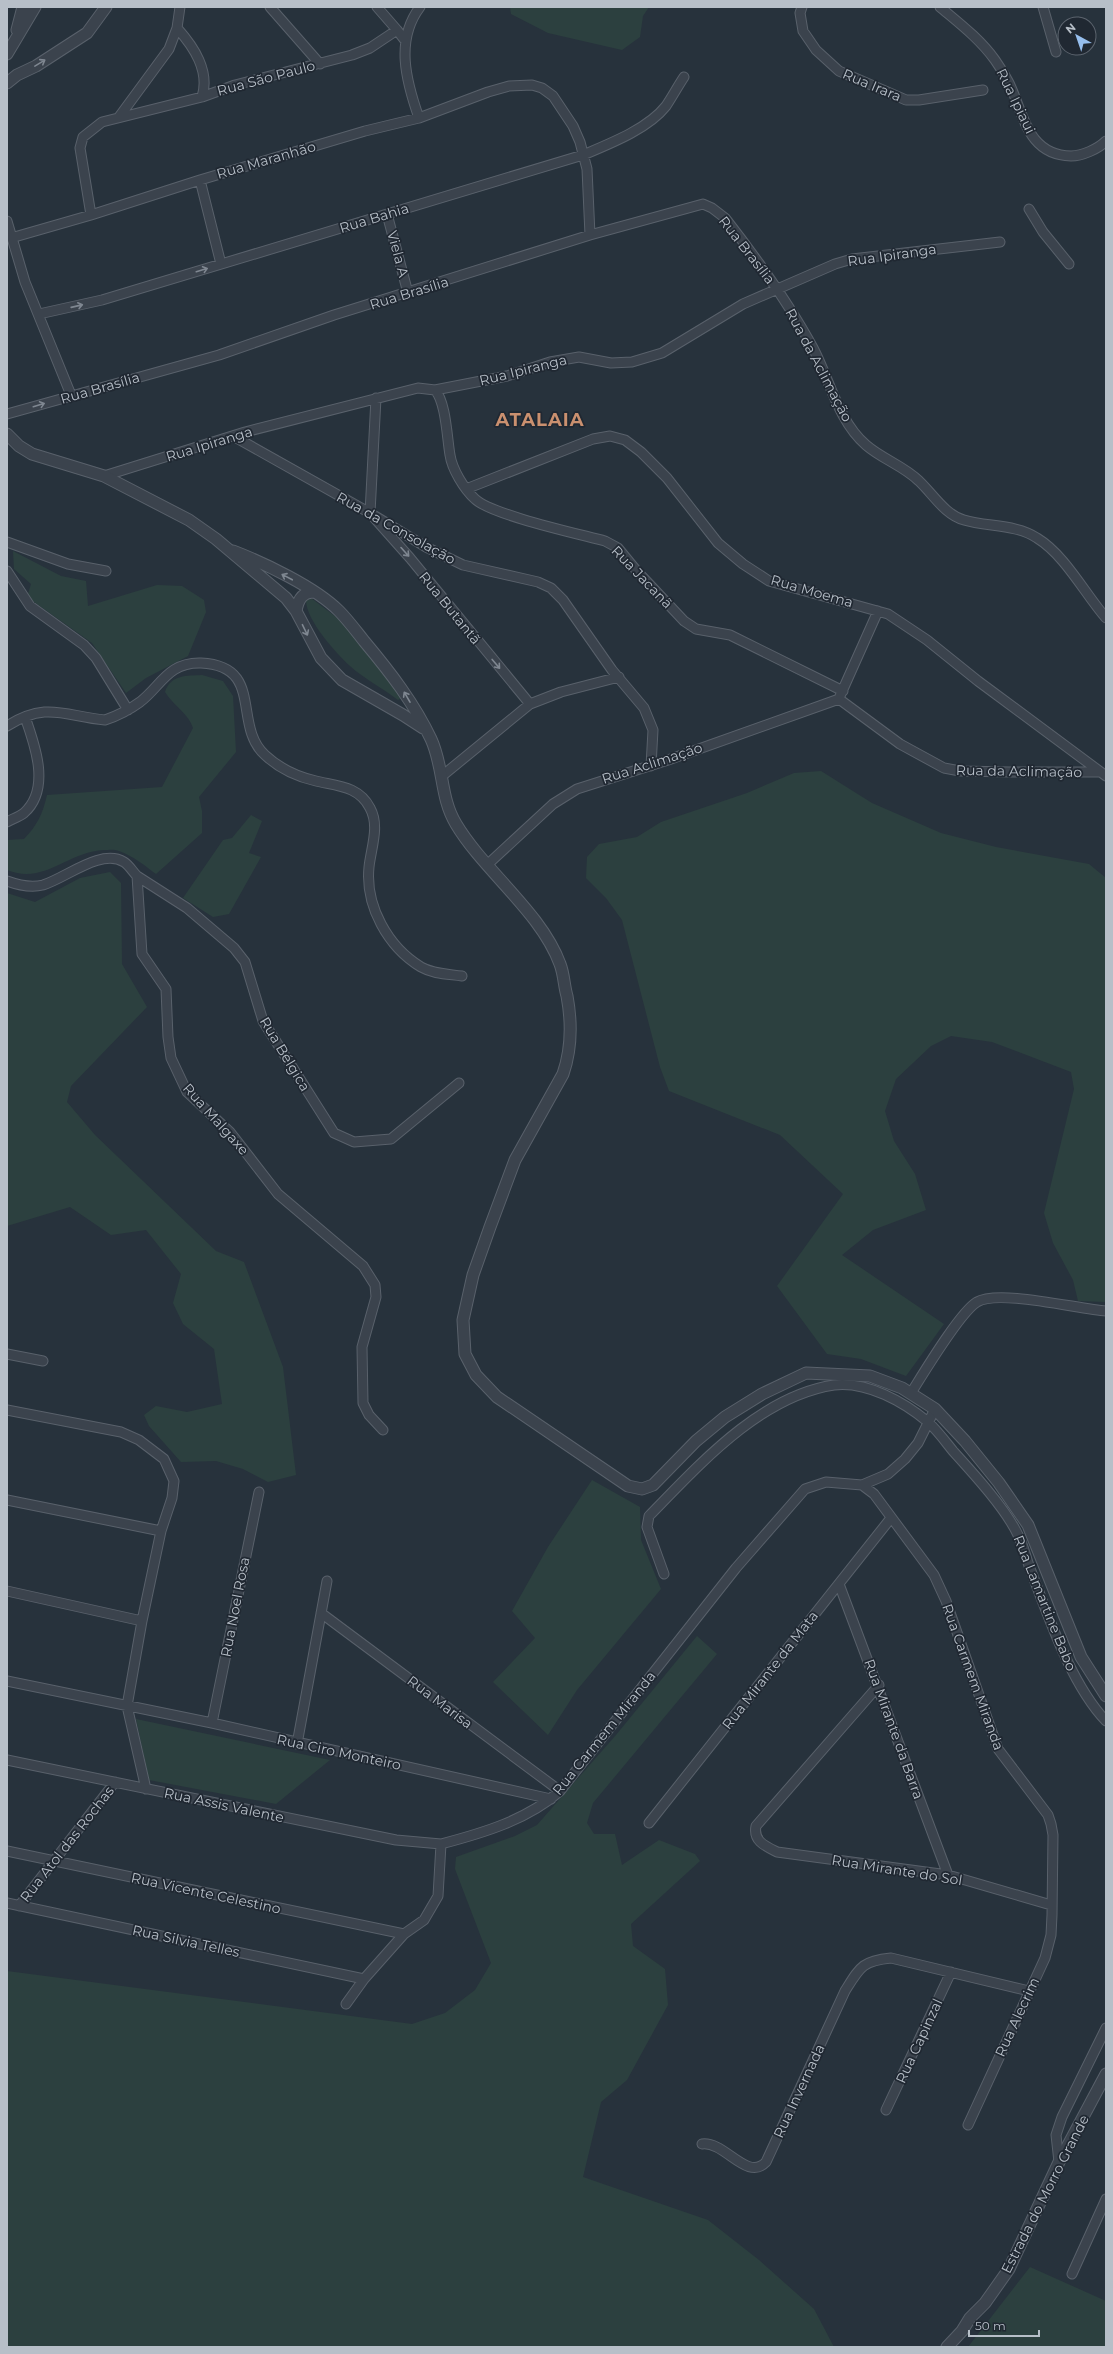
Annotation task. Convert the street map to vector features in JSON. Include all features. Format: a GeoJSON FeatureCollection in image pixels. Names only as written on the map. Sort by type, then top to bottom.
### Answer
{"type":"FeatureCollection","features":[{"type":"Feature","properties":{"kind":"street"},"geometry":{"type":"LineString","coordinates":[[7,84],[17,74],[36,66],[87,33],[106,7]]}},
{"type":"Feature","properties":{"kind":"street"},"geometry":{"type":"LineString","coordinates":[[119,117],[169,49],[177,28],[180,7]]}},
{"type":"Feature","properties":{"kind":"street"},"geometry":{"type":"LineString","coordinates":[[270,7],[320,64]]}},
{"type":"Feature","properties":{"kind":"street"},"geometry":{"type":"LineString","coordinates":[[376,7],[404,39]]}},
{"type":"Feature","properties":{"kind":"street"},"geometry":{"type":"LineString","coordinates":[[419,118],[409,81],[404,39],[409,24],[420,7]]}},
{"type":"Feature","properties":{"kind":"street","name":"Rua Irara"},"geometry":{"type":"LineString","coordinates":[[802,7],[800,13],[802,31],[816,50],[839,71],[906,100],[919,100],[983,90]]}},
{"type":"Feature","properties":{"kind":"street","name":"Rua Ipiaui"},"geometry":{"type":"LineString","coordinates":[[940,7],[966,28],[994,58],[1009,83],[1030,135],[1043,148],[1059,156],[1080,156],[1106,141]]}},
{"type":"Feature","properties":{"kind":"street"},"geometry":{"type":"LineString","coordinates":[[1043,7],[1056,52]]}},
{"type":"Feature","properties":{"kind":"street"},"geometry":{"type":"LineString","coordinates":[[10,50],[31,8]]}},
{"type":"Feature","properties":{"kind":"street"},"geometry":{"type":"LineString","coordinates":[[177,28],[200,60],[205,88],[202,97]]}},
{"type":"Feature","properties":{"kind":"street","name":"Rua São Paulo"},"geometry":{"type":"LineString","coordinates":[[91,215],[80,148],[83,137],[102,122],[202,97],[235,85],[320,64],[370,48],[397,30]]}},
{"type":"Feature","properties":{"kind":"street","name":"Rua Bahia"},"geometry":{"type":"LineString","coordinates":[[39,314],[102,300],[583,155],[615,142],[642,126],[665,107],[684,77]]}},
{"type":"Feature","properties":{"kind":"street","name":"Rua Maranhão"},"geometry":{"type":"LineString","coordinates":[[11,238],[365,131],[419,118],[488,92],[521,86],[542,88],[553,96],[573,126],[587,169],[590,235]]}},
{"type":"Feature","properties":{"kind":"street"},"geometry":{"type":"LineString","coordinates":[[200,180],[221,264]]}},
{"type":"Feature","properties":{"kind":"street","name":"Rua Brasília"},"geometry":{"type":"LineString","coordinates":[[7,414],[219,355],[334,316],[590,235],[703,204],[712,208],[725,218],[777,288]]}},
{"type":"Feature","properties":{"kind":"street"},"geometry":{"type":"LineString","coordinates":[[1029,209],[1043,232],[1069,264]]}},
{"type":"Feature","properties":{"kind":"street","name":"Viela A"},"geometry":{"type":"LineString","coordinates":[[387,214],[408,293]]}},
{"type":"Feature","properties":{"kind":"street"},"geometry":{"type":"LineString","coordinates":[[7,222],[11,238],[39,314],[71,395]]}},
{"type":"Feature","properties":{"kind":"street","name":"Rua Ipiranga"},"geometry":{"type":"LineString","coordinates":[[104,476],[232,436],[418,388],[435,390],[507,376],[550,362],[579,357],[611,363],[632,362],[662,354],[743,304],[835,264],[852,259],[1000,242]]}},
{"type":"Feature","properties":{"kind":"street","name":"Rua da Aclimação"},"geometry":{"type":"LineString","coordinates":[[777,288],[815,351],[842,414],[862,441],[918,480],[952,514],[964,520],[995,525],[1036,537],[1052,549],[1106,618]]}},
{"type":"Feature","properties":{"kind":"street","name":"Rua Jacanã"},"geometry":{"type":"LineString","coordinates":[[435,390],[440,397],[451,461],[466,489],[476,500],[496,510],[605,541],[618,548],[636,570],[684,621],[696,629],[730,635],[841,695]]}},
{"type":"Feature","properties":{"kind":"street"},"geometry":{"type":"LineString","coordinates":[[370,512],[376,398]]}},
{"type":"Feature","properties":{"kind":"street"},"geometry":{"type":"LineString","coordinates":[[7,434],[19,446],[32,454],[104,476],[189,520],[233,551],[286,598],[296,611],[321,658],[342,680],[403,715],[426,731]]}},
{"type":"Feature","properties":{"kind":"street","name":"Rua da Consolação"},"geometry":{"type":"LineString","coordinates":[[232,436],[370,512],[426,547],[463,565],[538,582],[551,588],[563,600],[619,677],[644,708],[653,730],[650,766]]}},
{"type":"Feature","properties":{"kind":"street","name":"Rua Moema"},"geometry":{"type":"LineString","coordinates":[[466,489],[593,439],[610,436],[625,440],[641,452],[667,478],[718,543],[743,564],[769,581],[888,614],[928,640],[978,681],[1103,774]]}},
{"type":"Feature","properties":{"kind":"street","name":"Rua Butantã"},"geometry":{"type":"LineString","coordinates":[[370,512],[410,558],[530,704]]}},
{"type":"Feature","properties":{"kind":"street"},"geometry":{"type":"LineString","coordinates":[[7,542],[68,564],[106,570]]}},
{"type":"Feature","properties":{"kind":"street"},"geometry":{"type":"LineString","coordinates":[[233,551],[314,592],[339,610],[398,681],[426,731],[441,766],[447,807],[455,823],[474,852],[487,865],[550,942],[560,965],[571,1016],[568,1060],[563,1074],[515,1160],[473,1275],[463,1320],[465,1354],[476,1376],[497,1397],[531,1422],[628,1486],[642,1489],[653,1485],[696,1441],[725,1417],[762,1394],[806,1373],[836,1373],[870,1376],[911,1393],[935,1409],[965,1440],[999,1483],[1028,1525],[1081,1657],[1106,1696]]}},
{"type":"Feature","properties":{"kind":"street"},"geometry":{"type":"LineString","coordinates":[[7,571],[30,606],[84,646],[96,658],[128,710]]}},
{"type":"Feature","properties":{"kind":"street"},"geometry":{"type":"LineString","coordinates":[[296,611],[297,602],[303,595],[314,592]]}},
{"type":"Feature","properties":{"kind":"street"},"geometry":{"type":"LineString","coordinates":[[841,695],[878,611]]}},
{"type":"Feature","properties":{"kind":"street"},"geometry":{"type":"LineString","coordinates":[[7,726],[25,717],[46,710],[105,720],[128,710],[140,702],[172,670],[183,665],[201,663],[221,668],[235,675],[241,684],[248,721],[254,740],[264,755],[283,769],[315,781],[355,791],[370,808],[375,828],[369,868],[369,888],[375,914],[389,937],[403,953],[421,967],[437,973],[462,976]]}},
{"type":"Feature","properties":{"kind":"street"},"geometry":{"type":"LineString","coordinates":[[442,776],[530,704],[562,692],[619,677]]}},
{"type":"Feature","properties":{"kind":"street","name":"Rua da Aclimação"},"geometry":{"type":"LineString","coordinates":[[841,695],[900,744],[944,768],[960,771],[1103,774]]}},
{"type":"Feature","properties":{"kind":"street","name":"Rua Aclimação"},"geometry":{"type":"LineString","coordinates":[[487,865],[553,804],[577,789],[650,766],[841,695]]}},
{"type":"Feature","properties":{"kind":"street"},"geometry":{"type":"LineString","coordinates":[[7,822],[24,814],[37,795],[38,771],[34,743],[25,717]]}},
{"type":"Feature","properties":{"kind":"street"},"geometry":{"type":"LineString","coordinates":[[7,881],[21,886],[42,885],[84,865],[107,858],[124,862],[137,876]]}},
{"type":"Feature","properties":{"kind":"street","name":"Rua Bélgica"},"geometry":{"type":"LineString","coordinates":[[137,876],[187,908],[219,934],[245,962],[263,1021],[334,1133],[354,1142],[391,1138],[459,1083]]}},
{"type":"Feature","properties":{"kind":"street","name":"Rua Malgaxe"},"geometry":{"type":"LineString","coordinates":[[137,876],[142,954],[166,989],[168,1037],[171,1058],[187,1092],[230,1132],[278,1194],[363,1266],[375,1285],[376,1298],[362,1347],[363,1403],[370,1416],[383,1430]]}},
{"type":"Feature","properties":{"kind":"street"},"geometry":{"type":"LineString","coordinates":[[911,1393],[965,1315],[977,1302],[988,1298],[1027,1300],[1106,1311]]}},
{"type":"Feature","properties":{"kind":"street"},"geometry":{"type":"LineString","coordinates":[[7,1354],[43,1361]]}},
{"type":"Feature","properties":{"kind":"street","name":"Rua Lamartine Babo"},"geometry":{"type":"LineString","coordinates":[[664,1574],[647,1527],[649,1516],[711,1453],[771,1408],[806,1392],[835,1385],[863,1387],[893,1398],[928,1423],[973,1473],[1018,1534],[1077,1681],[1106,1721]]}},
{"type":"Feature","properties":{"kind":"street"},"geometry":{"type":"LineString","coordinates":[[762,1394],[771,1408]]}},
{"type":"Feature","properties":{"kind":"street","name":"Rua Carmem Miranda"},"geometry":{"type":"LineString","coordinates":[[441,1844],[480,1834],[529,1813],[551,1799],[560,1791],[736,1568],[805,1489],[826,1482],[862,1485],[888,1474],[918,1443],[935,1409]]}},
{"type":"Feature","properties":{"kind":"street"},"geometry":{"type":"LineString","coordinates":[[7,1410],[121,1432],[139,1440],[153,1449],[164,1459],[174,1481],[172,1498],[161,1532],[142,1622],[127,1706],[146,1789]]}},
{"type":"Feature","properties":{"kind":"street","name":"Rua Carmem Miranda"},"geometry":{"type":"LineString","coordinates":[[862,1485],[874,1494],[934,1575],[943,1594],[998,1750],[1048,1815],[1053,1835],[1052,1905]]}},
{"type":"Feature","properties":{"kind":"street","name":"Rua Noel Rosa"},"geometry":{"type":"LineString","coordinates":[[212,1723],[259,1492]]}},
{"type":"Feature","properties":{"kind":"street"},"geometry":{"type":"LineString","coordinates":[[7,1500],[161,1532]]}},
{"type":"Feature","properties":{"kind":"street","name":"Rua Mirante da Mata"},"geometry":{"type":"LineString","coordinates":[[650,1823],[891,1518]]}},
{"type":"Feature","properties":{"kind":"street"},"geometry":{"type":"LineString","coordinates":[[298,1744],[327,1581]]}},
{"type":"Feature","properties":{"kind":"street","name":"Rua Mirante da Barra"},"geometry":{"type":"LineString","coordinates":[[839,1584],[878,1685],[948,1876]]}},
{"type":"Feature","properties":{"kind":"street"},"geometry":{"type":"LineString","coordinates":[[7,1591],[142,1622]]}},
{"type":"Feature","properties":{"kind":"street","name":"Rua Marisa"},"geometry":{"type":"LineString","coordinates":[[321,1613],[560,1791]]}},
{"type":"Feature","properties":{"kind":"street","name":"Rua Ciro Monteiro"},"geometry":{"type":"LineString","coordinates":[[7,1681],[212,1723],[298,1744],[551,1799]]}},
{"type":"Feature","properties":{"kind":"street","name":"Rua Mirante do Sol"},"geometry":{"type":"LineString","coordinates":[[878,1685],[756,1826],[755,1834],[758,1840],[777,1852],[948,1876],[1052,1905]]}},
{"type":"Feature","properties":{"kind":"street","name":"Rua Assis Valente"},"geometry":{"type":"LineString","coordinates":[[7,1760],[396,1840],[441,1844]]}},
{"type":"Feature","properties":{"kind":"street","name":"Rua Atol das Rochas"},"geometry":{"type":"LineString","coordinates":[[19,1906],[52,1861],[115,1782]]}},
{"type":"Feature","properties":{"kind":"street"},"geometry":{"type":"LineString","coordinates":[[346,2004],[364,1979],[404,1934],[424,1920],[438,1896],[441,1844]]}},
{"type":"Feature","properties":{"kind":"street","name":"Rua Vicente Celestino"},"geometry":{"type":"LineString","coordinates":[[7,1851],[404,1934]]}},
{"type":"Feature","properties":{"kind":"street","name":"Rua Silvia Telles"},"geometry":{"type":"LineString","coordinates":[[7,1903],[364,1979]]}},
{"type":"Feature","properties":{"kind":"street","name":"Rua Alecrim"},"geometry":{"type":"LineString","coordinates":[[968,2125],[1045,1958],[1051,1934],[1052,1905]]}},
{"type":"Feature","properties":{"kind":"street","name":"Rua Invernada"},"geometry":{"type":"LineString","coordinates":[[702,2144],[717,2146],[751,2169],[758,2168],[766,2162],[845,1991],[858,1971],[872,1960],[891,1958],[951,1972]]}},
{"type":"Feature","properties":{"kind":"street"},"geometry":{"type":"LineString","coordinates":[[951,1972],[1029,1991]]}},
{"type":"Feature","properties":{"kind":"street","name":"Rua Capinzal"},"geometry":{"type":"LineString","coordinates":[[886,2110],[951,1972]]}},
{"type":"Feature","properties":{"kind":"street"},"geometry":{"type":"LineString","coordinates":[[1059,2162],[1056,2135],[1062,2117],[1106,2028]]}},
{"type":"Feature","properties":{"kind":"street","name":"Estrada do Morro Grande"},"geometry":{"type":"LineString","coordinates":[[947,2347],[962,2331],[970,2318],[985,2303],[1009,2269],[1059,2162],[1106,2074]]}},
{"type":"Feature","properties":{"kind":"street"},"geometry":{"type":"LineString","coordinates":[[1072,2274],[1106,2199]]}},
{"type":"Feature","properties":{"kind":"green space"},"geometry":{"type":"Polygon","coordinates":[[[510,7],[649,7],[643,16],[640,37],[622,50],[548,33],[511,14],[510,7]]]}},
{"type":"Feature","properties":{"kind":"green space"},"geometry":{"type":"Polygon","coordinates":[[[13,551],[61,576],[86,581],[88,606],[157,585],[182,586],[204,600],[206,612],[188,656],[146,678],[126,693],[92,643],[27,597],[31,584],[14,569],[13,551]]]}},
{"type":"Feature","properties":{"kind":"green space"},"geometry":{"type":"Polygon","coordinates":[[[311,598],[340,620],[403,697],[398,700],[355,671],[337,653],[316,627],[311,618],[306,601],[311,598]]]}},
{"type":"Feature","properties":{"kind":"green space"},"geometry":{"type":"Polygon","coordinates":[[[202,675],[223,681],[233,696],[236,752],[199,797],[202,811],[202,833],[156,874],[134,858],[117,850],[90,852],[44,871],[33,873],[21,874],[7,870],[7,840],[24,839],[29,834],[39,819],[44,808],[47,795],[162,787],[193,728],[188,718],[165,692],[171,682],[175,679],[185,676],[202,675]]]}},
{"type":"Feature","properties":{"kind":"green space"},"geometry":{"type":"Polygon","coordinates":[[[821,771],[872,803],[941,833],[996,847],[1089,864],[1106,878],[1106,1302],[1078,1301],[1073,1280],[1053,1243],[1044,1213],[1074,1089],[1071,1072],[992,1042],[951,1036],[931,1046],[896,1079],[885,1111],[894,1141],[915,1174],[926,1210],[873,1230],[842,1255],[944,1324],[906,1376],[861,1359],[827,1354],[777,1286],[843,1194],[780,1135],[669,1091],[660,1067],[622,920],[606,898],[586,878],[587,857],[599,844],[637,837],[661,822],[747,793],[794,773],[821,771]]]}},
{"type":"Feature","properties":{"kind":"green space"},"geometry":{"type":"Polygon","coordinates":[[[251,815],[262,821],[249,853],[261,857],[229,914],[213,917],[183,898],[223,840],[232,838],[251,815]]]}},
{"type":"Feature","properties":{"kind":"green space"},"geometry":{"type":"Polygon","coordinates":[[[110,872],[121,883],[122,964],[147,1007],[71,1086],[67,1102],[95,1135],[216,1251],[244,1262],[283,1367],[296,1475],[268,1482],[243,1469],[216,1461],[181,1462],[149,1426],[144,1415],[156,1406],[187,1412],[222,1404],[214,1349],[183,1324],[173,1303],[181,1274],[146,1230],[111,1235],[70,1207],[7,1226],[7,893],[35,902],[80,878],[110,872]]]}},
{"type":"Feature","properties":{"kind":"green space"},"geometry":{"type":"Polygon","coordinates":[[[592,1480],[640,1507],[641,1540],[661,1589],[577,1690],[548,1735],[493,1682],[535,1638],[512,1611],[548,1547],[592,1480]]]}},
{"type":"Feature","properties":{"kind":"green space"},"geometry":{"type":"Polygon","coordinates":[[[697,1636],[717,1654],[593,1803],[587,1823],[594,1834],[615,1834],[622,1865],[659,1840],[695,1854],[700,1861],[631,1924],[633,1946],[665,1969],[668,2005],[627,2080],[601,2102],[583,2177],[708,2220],[759,2260],[814,2309],[834,2347],[7,2347],[7,1971],[412,2024],[445,2013],[475,1990],[491,1963],[455,1869],[456,1857],[515,1836],[537,1825],[616,1735],[697,1636]]]}},
{"type":"Feature","properties":{"kind":"green space"},"geometry":{"type":"Polygon","coordinates":[[[136,1719],[330,1760],[276,1804],[149,1780],[136,1719]]]}},
{"type":"Feature","properties":{"kind":"green space"},"geometry":{"type":"Polygon","coordinates":[[[1030,2267],[1106,2301],[1106,2347],[968,2347],[1030,2267]]]}},
{"type":"Feature","properties":{"kind":"district","name":"ATALAIA"},"geometry":{"type":"Point","coordinates":[540,420]}}]}
